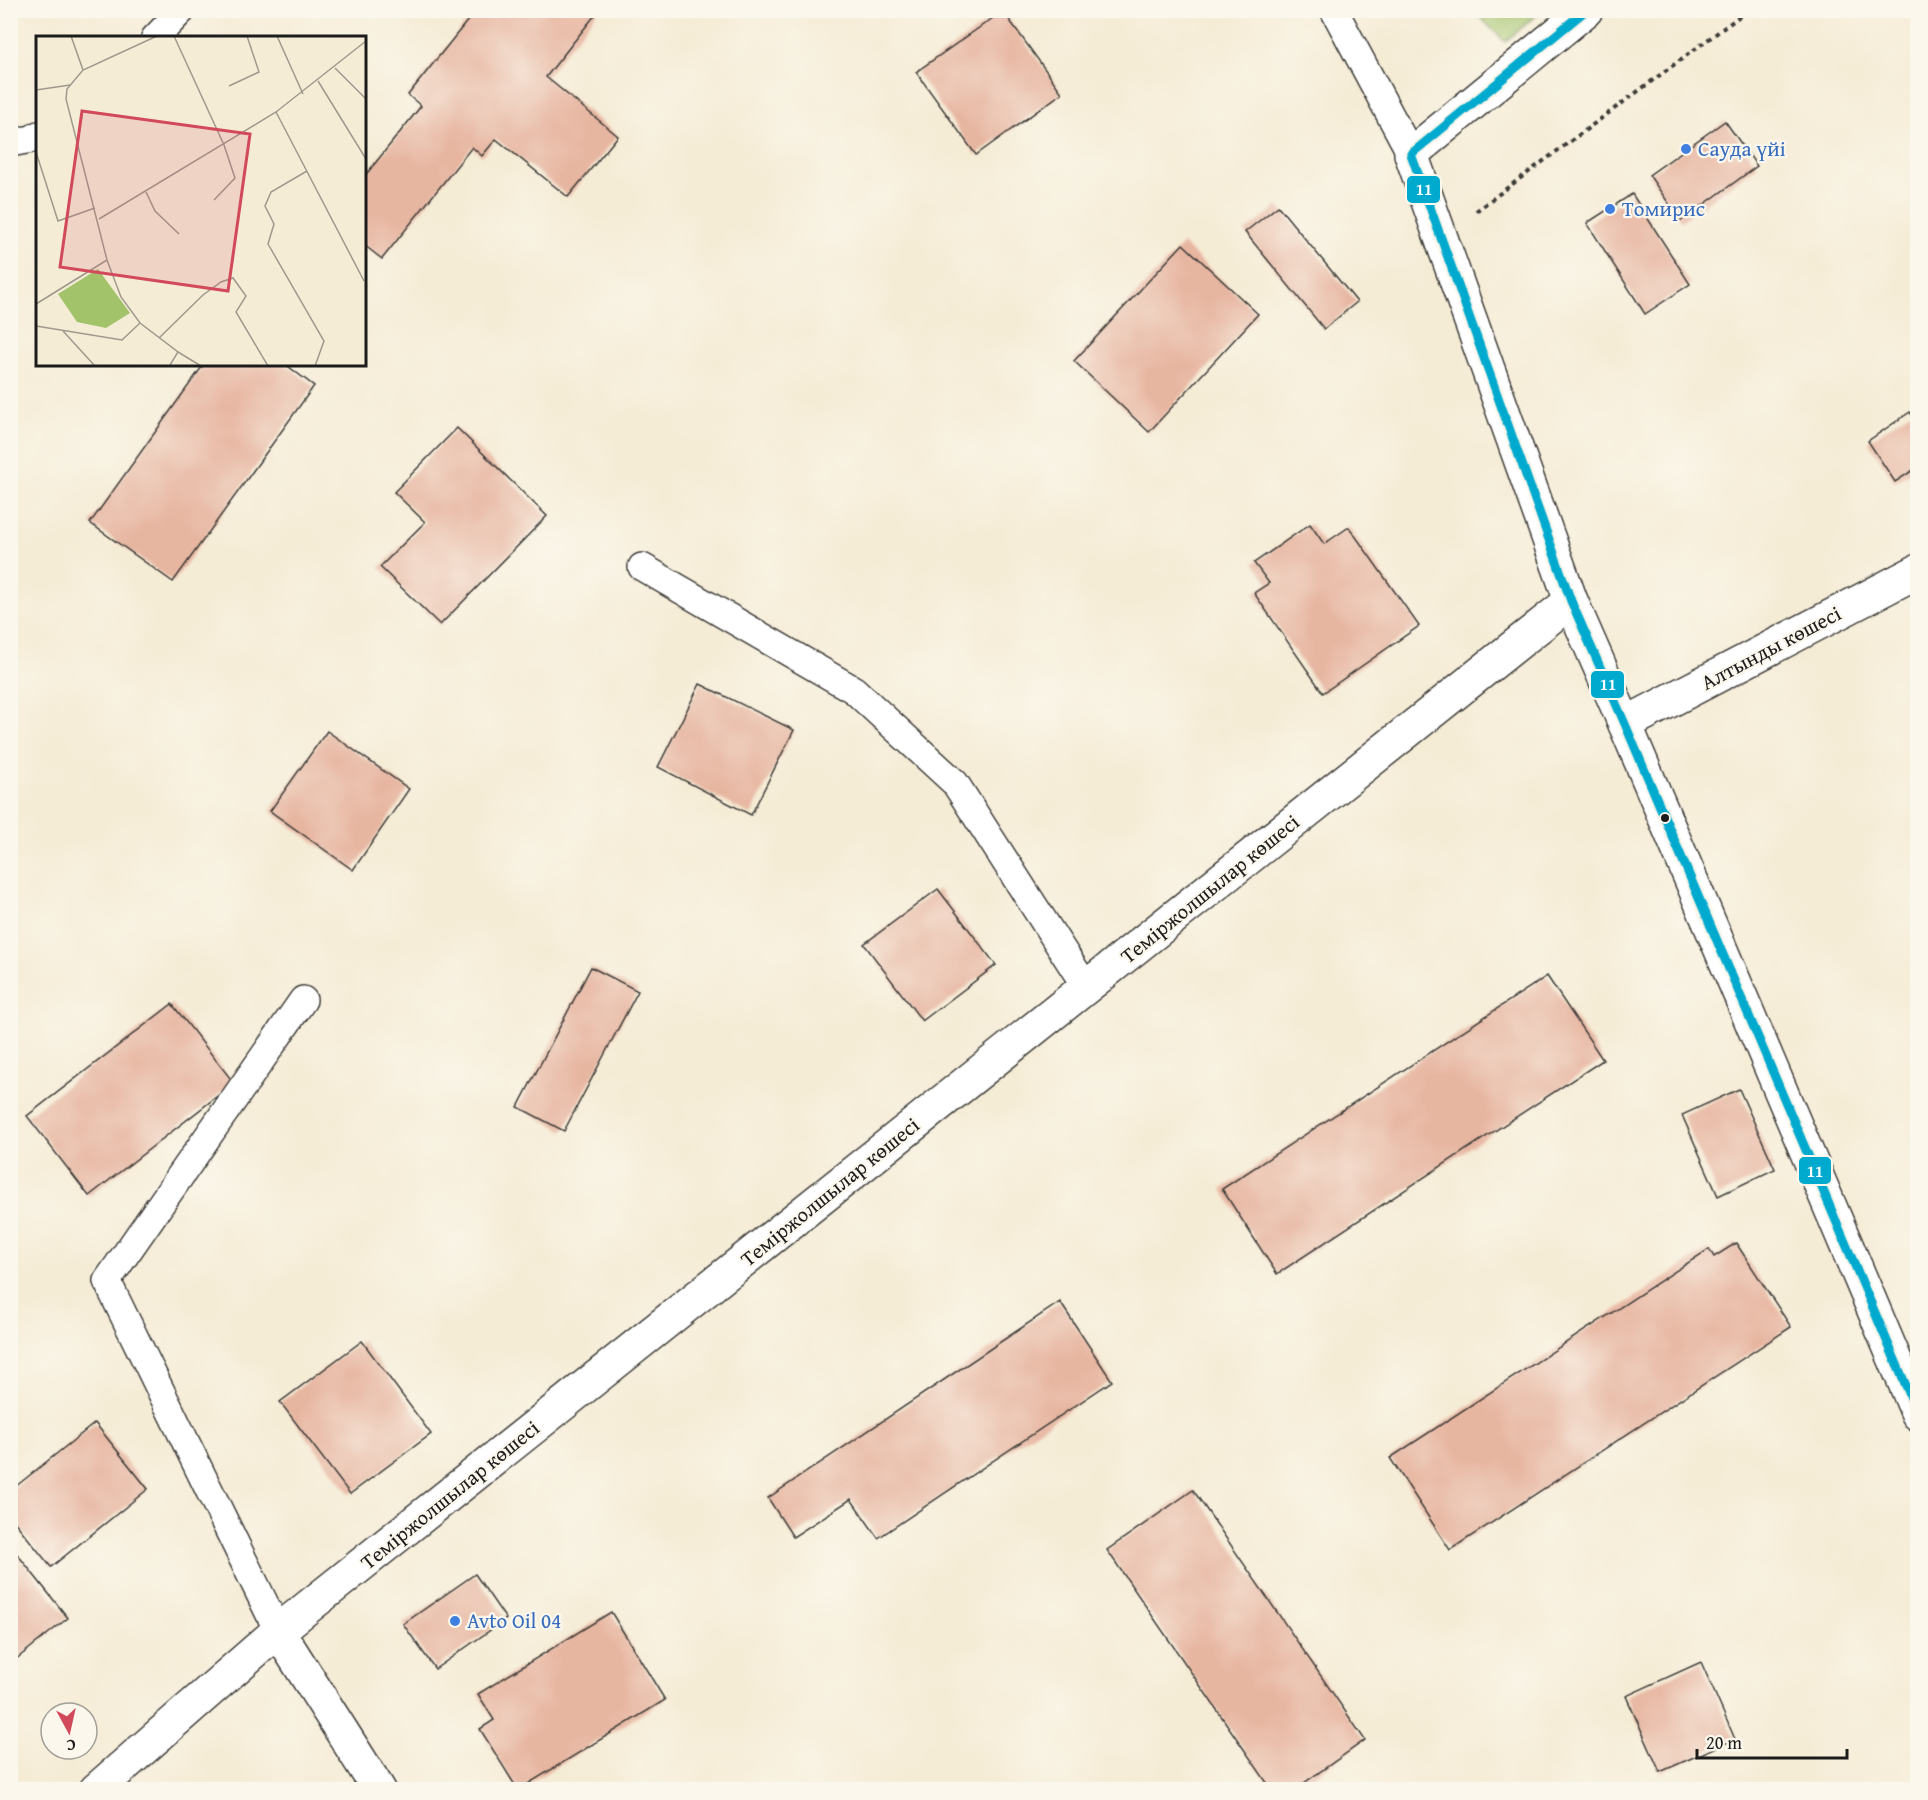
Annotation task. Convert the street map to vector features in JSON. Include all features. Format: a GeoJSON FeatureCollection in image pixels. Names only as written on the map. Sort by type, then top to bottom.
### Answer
{"type":"FeatureCollection","features":[{"type":"Feature","properties":{"kind":"street"},"geometry":{"type":"LineString","coordinates":[[1586,10],[1411,154],[1570,601],[1625,724],[1917,1414]]}},
{"type":"Feature","properties":{"kind":"street","name":"Алтынды көшесі"},"geometry":{"type":"LineString","coordinates":[[1625,724],[1917,572]]}},
{"type":"Feature","properties":{"kind":"street","name":"Теміржолшылар көшесі"},"geometry":{"type":"LineString","coordinates":[[96,1790],[278,1632],[1570,601]]}},
{"type":"Feature","properties":{"kind":"street"},"geometry":{"type":"LineString","coordinates":[[278,1632],[379,1790]]}},
{"type":"Feature","properties":{"kind":"lane"},"geometry":{"type":"LineString","coordinates":[[157,36],[182,10]]}},
{"type":"Feature","properties":{"kind":"lane"},"geometry":{"type":"LineString","coordinates":[[1334,10],[1411,154]]}},
{"type":"Feature","properties":{"kind":"lane"},"geometry":{"type":"LineString","coordinates":[[10,143],[36,136]]}},
{"type":"Feature","properties":{"kind":"lane"},"geometry":{"type":"LineString","coordinates":[[642,567],[854,690],[955,783],[1086,987]]}},
{"type":"Feature","properties":{"kind":"lane"},"geometry":{"type":"LineString","coordinates":[[278,1632],[107,1281],[303,1000]]}},
{"type":"Feature","properties":{"kind":"path"},"geometry":{"type":"LineString","coordinates":[[1441,237],[1748,10]]}},
{"type":"Feature","properties":{"kind":"green space"},"geometry":{"type":"Polygon","coordinates":[[[1474,11],[1541,11],[1505,42],[1474,11]]]}},
{"type":"Feature","properties":{"kind":"building"},"geometry":{"type":"Polygon","coordinates":[[[476,10],[599,10],[546,77],[618,136],[568,197],[496,139],[482,156],[472,147],[382,259],[366,247],[366,175],[421,106],[408,95],[476,10]]]}},
{"type":"Feature","properties":{"kind":"building"},"geometry":{"type":"Polygon","coordinates":[[[1003,11],[1062,93],[976,155],[916,72],[1003,11]]]}},
{"type":"Feature","properties":{"kind":"building"},"geometry":{"type":"Polygon","coordinates":[[[1725,121],[1757,166],[1681,221],[1649,175],[1725,121]]]}},
{"type":"Feature","properties":{"kind":"building"},"geometry":{"type":"Polygon","coordinates":[[[1632,194],[1690,284],[1645,314],[1587,223],[1632,194]]]}},
{"type":"Feature","properties":{"kind":"building"},"geometry":{"type":"Polygon","coordinates":[[[1278,206],[1357,302],[1324,329],[1245,232],[1278,206]]]}},
{"type":"Feature","properties":{"kind":"building"},"geometry":{"type":"Polygon","coordinates":[[[1183,244],[1258,314],[1149,432],[1074,361],[1183,244]]]}},
{"type":"Feature","properties":{"kind":"building"},"geometry":{"type":"Polygon","coordinates":[[[203,366],[288,366],[314,386],[173,582],[90,523],[203,366]]]}},
{"type":"Feature","properties":{"kind":"building"},"geometry":{"type":"Polygon","coordinates":[[[1910,412],[1918,424],[1918,467],[1895,482],[1868,441],[1910,412]]]}},
{"type":"Feature","properties":{"kind":"building"},"geometry":{"type":"Polygon","coordinates":[[[457,428],[547,516],[440,625],[380,567],[425,522],[394,492],[457,428]]]}},
{"type":"Feature","properties":{"kind":"building"},"geometry":{"type":"Polygon","coordinates":[[[1310,524],[1324,544],[1349,527],[1419,626],[1323,693],[1254,593],[1269,583],[1254,563],[1310,524]]]}},
{"type":"Feature","properties":{"kind":"building"},"geometry":{"type":"Polygon","coordinates":[[[700,684],[794,730],[751,815],[658,767],[700,684]]]}},
{"type":"Feature","properties":{"kind":"building"},"geometry":{"type":"Polygon","coordinates":[[[327,731],[409,789],[353,870],[270,811],[327,731]]]}},
{"type":"Feature","properties":{"kind":"building"},"geometry":{"type":"Polygon","coordinates":[[[938,889],[996,965],[922,1021],[864,944],[938,889]]]}},
{"type":"Feature","properties":{"kind":"building"},"geometry":{"type":"Polygon","coordinates":[[[591,967],[638,991],[564,1131],[518,1107],[591,967]]]}},
{"type":"Feature","properties":{"kind":"building"},"geometry":{"type":"Polygon","coordinates":[[[1547,976],[1603,1060],[1277,1274],[1222,1189],[1547,976]]]}},
{"type":"Feature","properties":{"kind":"building"},"geometry":{"type":"Polygon","coordinates":[[[172,1004],[234,1083],[89,1196],[27,1116],[172,1004]]]}},
{"type":"Feature","properties":{"kind":"building"},"geometry":{"type":"Polygon","coordinates":[[[1739,1089],[1775,1169],[1718,1196],[1682,1115],[1739,1089]]]}},
{"type":"Feature","properties":{"kind":"building"},"geometry":{"type":"Polygon","coordinates":[[[1736,1243],[1791,1327],[1450,1550],[1390,1458],[1709,1249],[1714,1257],[1736,1243]]]}},
{"type":"Feature","properties":{"kind":"building"},"geometry":{"type":"Polygon","coordinates":[[[1060,1302],[1112,1381],[878,1538],[851,1499],[793,1537],[768,1498],[1060,1302]]]}},
{"type":"Feature","properties":{"kind":"building"},"geometry":{"type":"Polygon","coordinates":[[[362,1341],[431,1434],[350,1494],[280,1402],[362,1341]]]}},
{"type":"Feature","properties":{"kind":"building"},"geometry":{"type":"Polygon","coordinates":[[[95,1423],[148,1489],[51,1567],[10,1516],[10,1491],[95,1423]]]}},
{"type":"Feature","properties":{"kind":"building"},"geometry":{"type":"Polygon","coordinates":[[[1193,1490],[1365,1740],[1294,1790],[1272,1790],[1107,1550],[1193,1490]]]}},
{"type":"Feature","properties":{"kind":"building"},"geometry":{"type":"Polygon","coordinates":[[[10,1545],[68,1618],[10,1664],[10,1545]]]}},
{"type":"Feature","properties":{"kind":"building","name":"Avto Oil 04"},"geometry":{"type":"Polygon","coordinates":[[[475,1574],[506,1619],[435,1669],[403,1624],[475,1574]]]}},
{"type":"Feature","properties":{"kind":"building"},"geometry":{"type":"Polygon","coordinates":[[[611,1612],[665,1700],[518,1790],[480,1729],[494,1720],[478,1694],[611,1612]]]}},
{"type":"Feature","properties":{"kind":"building"},"geometry":{"type":"Polygon","coordinates":[[[1701,1662],[1735,1739],[1660,1772],[1626,1696],[1701,1662]]]}},
{"type":"Feature","properties":{"kind":"transit line","name":"11"},"geometry":{"type":"LineString","coordinates":[[1586,10],[1411,154],[1571,601],[1918,1414]]}},
{"type":"Feature","properties":{"kind":"place","name":"Сауда үйі"},"geometry":{"type":"Point","coordinates":[1686,149]}},
{"type":"Feature","properties":{"kind":"place","name":"Томирис"},"geometry":{"type":"Point","coordinates":[1610,209]}},
{"type":"Feature","properties":{"kind":"place","name":"Avto Oil 04"},"geometry":{"type":"Point","coordinates":[455,1621]}}]}
